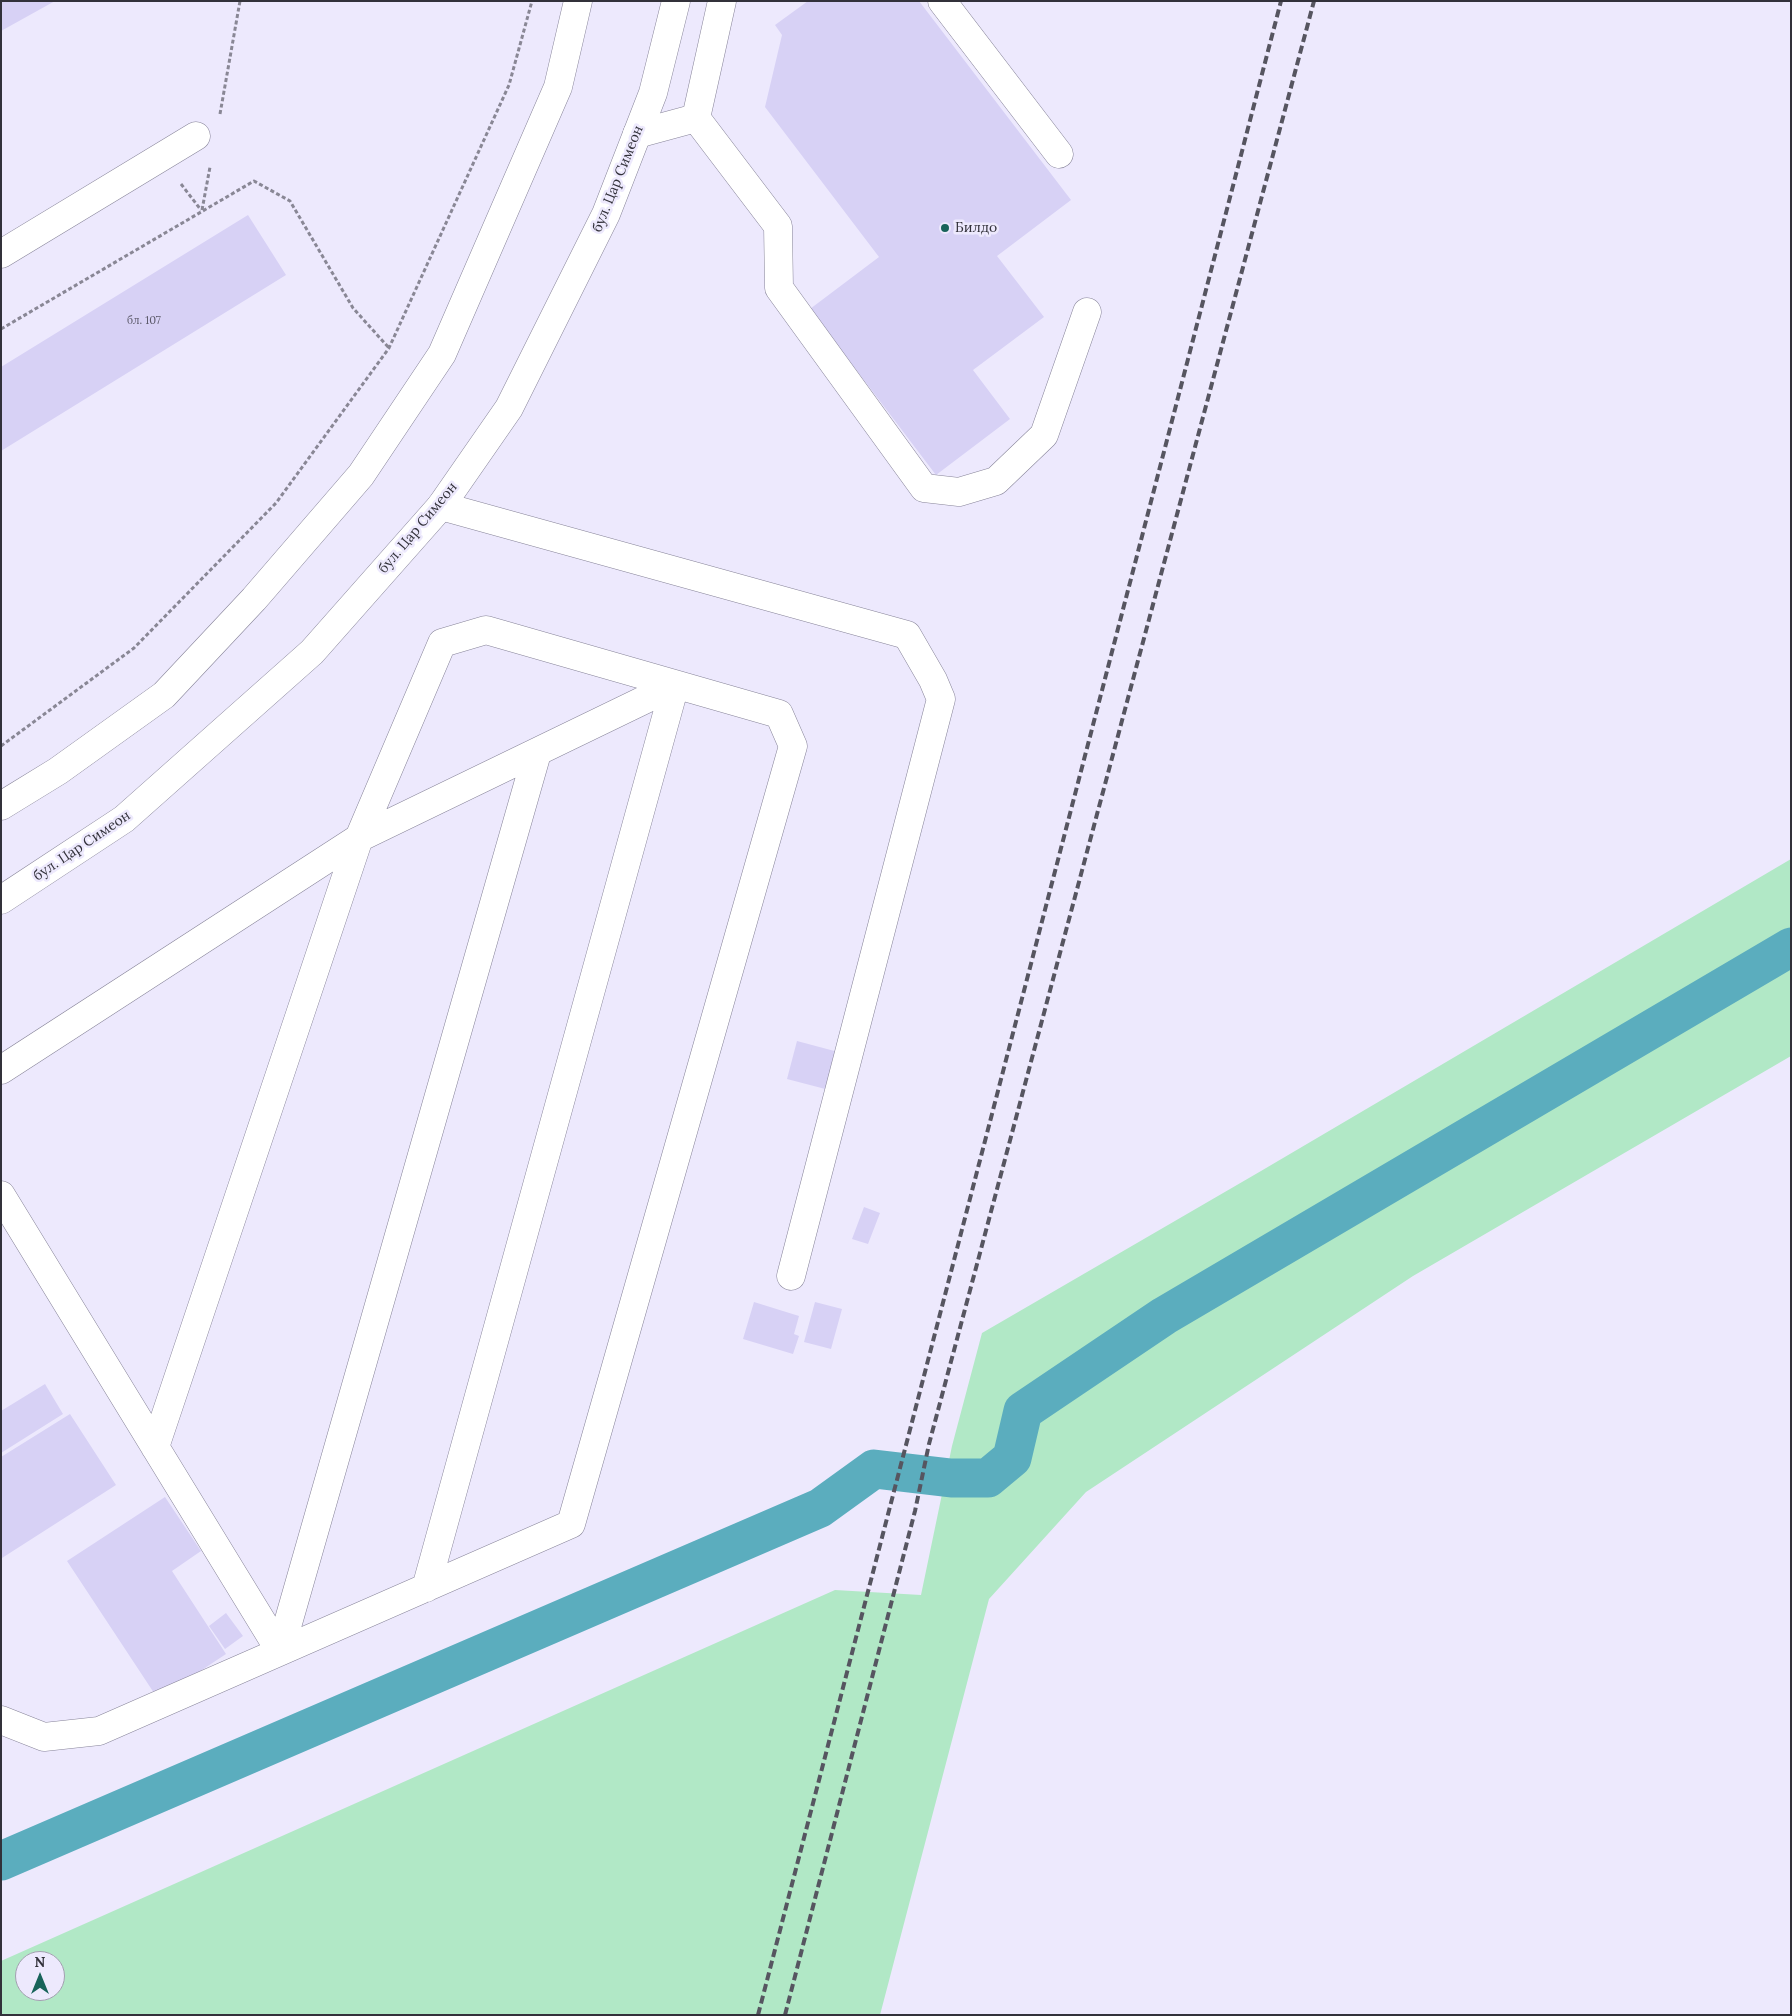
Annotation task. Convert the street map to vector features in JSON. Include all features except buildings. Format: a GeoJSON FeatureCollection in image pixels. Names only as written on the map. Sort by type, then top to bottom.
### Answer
{"type":"FeatureCollection","features":[{"type":"Feature","properties":{"kind":"main road"},"geometry":{"type":"LineString","coordinates":[[1,806],[58,771],[164,694],[254,598],[361,475],[442,354],[558,87],[578,1]]}},
{"type":"Feature","properties":{"kind":"main road","name":"бул. Цар Симеон"},"geometry":{"type":"LineString","coordinates":[[1,900],[124,819],[312,652],[441,506],[509,408],[606,214],[653,94],[676,1]]}},
{"type":"Feature","properties":{"kind":"main road"},"geometry":{"type":"LineString","coordinates":[[722,1],[696,118],[778,226],[780,288],[924,488],[959,492],[996,481],[1044,435],[1087,312]]}},
{"type":"Feature","properties":{"kind":"main road"},"geometry":{"type":"LineString","coordinates":[[942,1],[1059,154]]}},
{"type":"Feature","properties":{"kind":"main road"},"geometry":{"type":"LineString","coordinates":[[637,134],[696,118]]}},
{"type":"Feature","properties":{"kind":"main road"},"geometry":{"type":"LineString","coordinates":[[1,254],[196,136]]}},
{"type":"Feature","properties":{"kind":"main road"},"geometry":{"type":"LineString","coordinates":[[441,506],[907,635],[933,680],[941,699],[791,1276]]}},
{"type":"Feature","properties":{"kind":"main road"},"geometry":{"type":"LineString","coordinates":[[1,1720],[44,1737],[99,1731],[571,1524],[793,746],[780,714],[486,630],[442,642],[359,838],[155,1447]]}},
{"type":"Feature","properties":{"kind":"main road"},"geometry":{"type":"LineString","coordinates":[[1,1070],[359,838],[675,685]]}},
{"type":"Feature","properties":{"kind":"main road"},"geometry":{"type":"LineString","coordinates":[[426,1588],[675,685]]}},
{"type":"Feature","properties":{"kind":"main road"},"geometry":{"type":"LineString","coordinates":[[280,1652],[537,753]]}},
{"type":"Feature","properties":{"kind":"main road"},"geometry":{"type":"LineString","coordinates":[[1,1195],[280,1652]]}},
{"type":"Feature","properties":{"kind":"path"},"geometry":{"type":"LineString","coordinates":[[219,117],[240,1]]}},
{"type":"Feature","properties":{"kind":"path"},"geometry":{"type":"LineString","coordinates":[[1,746],[134,648],[276,503],[389,348],[509,85],[532,1]]}},
{"type":"Feature","properties":{"kind":"path"},"geometry":{"type":"LineString","coordinates":[[202,211],[210,166]]}},
{"type":"Feature","properties":{"kind":"path"},"geometry":{"type":"LineString","coordinates":[[1,329],[254,181],[290,201],[353,308],[389,348]]}},
{"type":"Feature","properties":{"kind":"green space"},"geometry":{"type":"Polygon","coordinates":[[[1791,859],[1791,1056],[1413,1276],[1086,1492],[989,1599],[880,2015],[1,2015],[1,1961],[15,1955],[15,2001],[65,2001],[65,1951],[23,1951],[835,1590],[921,1595],[952,1446],[982,1333],[1791,859]]]}},
{"type":"Feature","properties":{"kind":"waterway"},"geometry":{"type":"LineString","coordinates":[[1,1861],[820,1508],[874,1469],[951,1478],[988,1478],[1012,1458],[1023,1411],[1164,1316],[1791,947]]}},
{"type":"Feature","properties":{"kind":"railway"},"geometry":{"type":"LineString","coordinates":[[758,2015],[1281,1]]}},
{"type":"Feature","properties":{"kind":"railway"},"geometry":{"type":"LineString","coordinates":[[785,2015],[915,1511],[929,1444],[1314,1]]}},
{"type":"Feature","properties":{"kind":"place","name":"Билдо"},"geometry":{"type":"Point","coordinates":[945,228]}}]}
